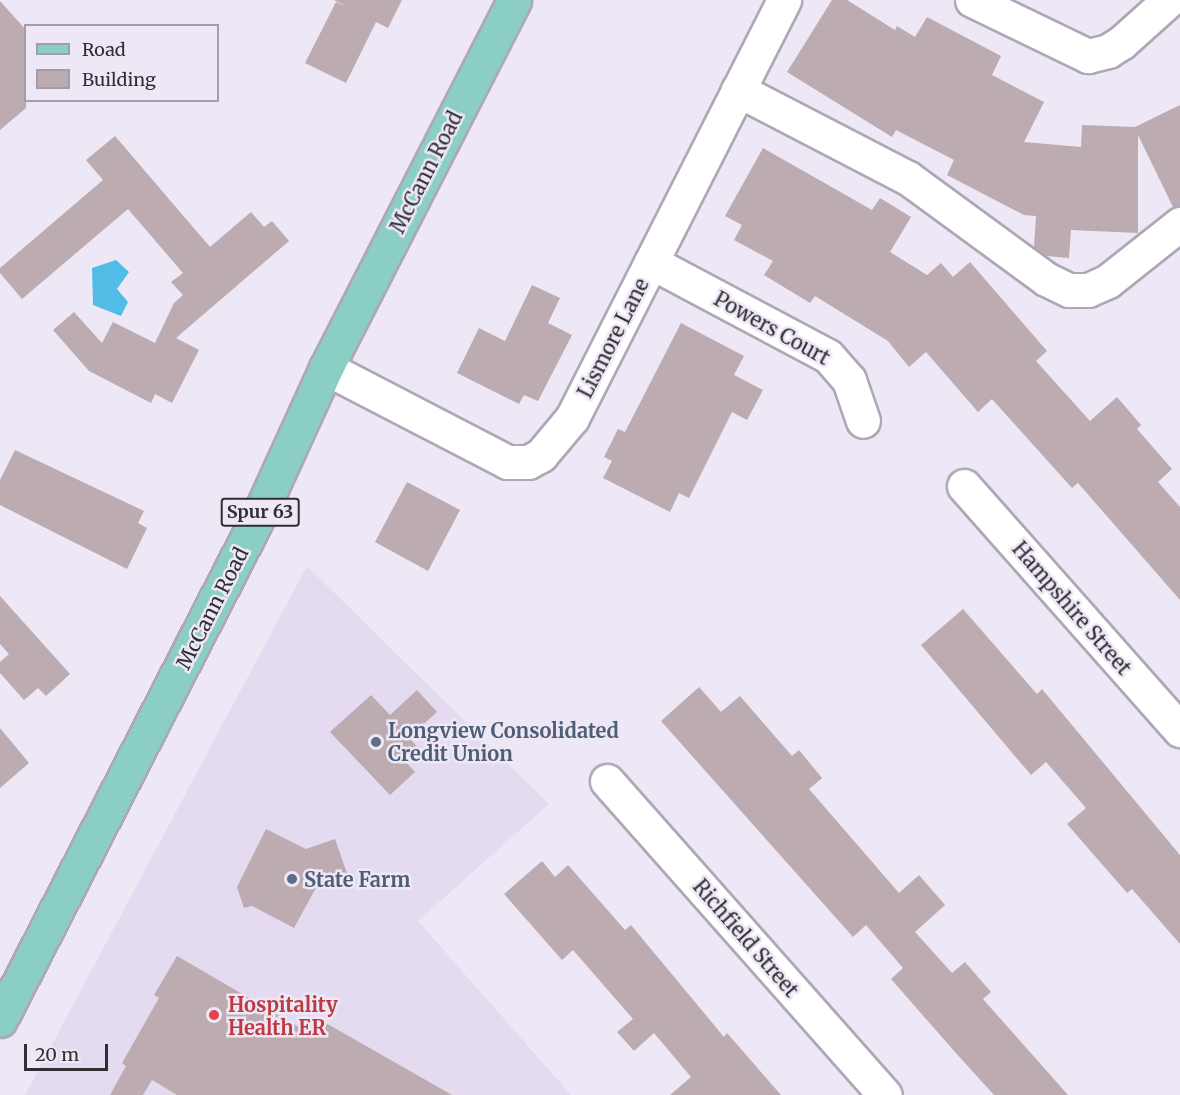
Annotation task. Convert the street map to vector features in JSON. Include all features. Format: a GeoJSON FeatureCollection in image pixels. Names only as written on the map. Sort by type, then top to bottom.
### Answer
{"type":"FeatureCollection","features":[{"type":"Feature","properties":{"kind":"main road","name":"McCann Road"},"geometry":{"type":"LineString","coordinates":[[0,1020],[254,524],[326,368],[514,0]]}},
{"type":"Feature","properties":{"kind":"street","name":"Lismore Lane"},"geometry":{"type":"LineString","coordinates":[[326,368],[507,462],[528,462],[551,446],[572,418],[784,0]]}},
{"type":"Feature","properties":{"kind":"street"},"geometry":{"type":"LineString","coordinates":[[972,0],[1088,56],[1108,51],[1121,43],[1169,0]]}},
{"type":"Feature","properties":{"kind":"street"},"geometry":{"type":"LineString","coordinates":[[738,90],[892,169],[1047,279],[1069,290],[1088,290],[1108,281],[1180,224]]}},
{"type":"Feature","properties":{"kind":"street","name":"Powers Court"},"geometry":{"type":"LineString","coordinates":[[651,262],[828,356],[849,380],[863,421]]}},
{"type":"Feature","properties":{"kind":"street","name":"Hampshire Street"},"geometry":{"type":"LineString","coordinates":[[964,486],[1180,730]]}},
{"type":"Feature","properties":{"kind":"street","name":"Richfield Street"},"geometry":{"type":"LineString","coordinates":[[607,782],[885,1095]]}},
{"type":"Feature","properties":{"kind":"shaded area"},"geometry":{"type":"Polygon","coordinates":[[[307,566],[549,804],[418,921],[571,1095],[25,1095],[307,566]]]}},
{"type":"Feature","properties":{"kind":"water"},"geometry":{"type":"Polygon","coordinates":[[[116,260],[129,272],[117,289],[128,302],[121,316],[93,305],[92,268],[116,260]]]}},
{"type":"Feature","properties":{"kind":"building"},"geometry":{"type":"Polygon","coordinates":[[[334,0],[402,0],[388,28],[376,22],[346,83],[305,63],[336,2],[348,7],[334,0]]]}},
{"type":"Feature","properties":{"kind":"building"},"geometry":{"type":"Polygon","coordinates":[[[832,0],[847,0],[895,30],[897,26],[915,37],[927,17],[1001,56],[992,75],[1044,102],[1024,142],[1081,147],[1082,125],[1135,127],[1180,105],[1180,206],[1173,207],[1138,135],[1138,233],[1071,230],[1069,258],[1046,256],[1034,247],[1036,216],[1024,215],[947,175],[954,160],[896,130],[892,137],[787,72],[832,0]]]}},
{"type":"Feature","properties":{"kind":"building"},"geometry":{"type":"Polygon","coordinates":[[[0,1],[24,28],[24,102],[26,102],[26,108],[0,130],[0,1]]]}},
{"type":"Feature","properties":{"kind":"building"},"geometry":{"type":"Polygon","coordinates":[[[115,136],[210,247],[251,212],[264,227],[272,221],[289,241],[176,338],[199,350],[172,403],[155,394],[151,403],[89,371],[53,330],[74,312],[102,343],[113,322],[155,343],[174,303],[183,295],[171,282],[183,273],[128,209],[22,299],[0,273],[0,268],[103,180],[86,160],[115,136]]]}},
{"type":"Feature","properties":{"kind":"building"},"geometry":{"type":"Polygon","coordinates":[[[763,148],[872,210],[880,198],[911,217],[890,252],[927,275],[941,263],[953,277],[970,262],[1047,351],[1036,361],[1090,421],[1117,397],[1141,425],[1137,429],[1172,469],[1158,482],[1180,507],[1180,600],[1078,483],[1072,488],[992,399],[978,412],[926,352],[909,367],[888,341],[815,296],[810,303],[764,275],[773,261],[734,240],[742,225],[725,216],[763,148]]]}},
{"type":"Feature","properties":{"kind":"building"},"geometry":{"type":"Polygon","coordinates":[[[532,285],[560,298],[548,323],[572,335],[538,401],[524,395],[519,404],[457,373],[479,328],[505,341],[532,285]]]}},
{"type":"Feature","properties":{"kind":"building"},"geometry":{"type":"Polygon","coordinates":[[[681,323],[744,356],[734,375],[763,390],[747,420],[732,412],[689,498],[679,493],[670,512],[603,478],[612,461],[604,457],[618,429],[625,432],[681,323]]]}},
{"type":"Feature","properties":{"kind":"building"},"geometry":{"type":"Polygon","coordinates":[[[15,450],[144,511],[138,523],[147,528],[127,569],[0,505],[0,480],[15,450]]]}},
{"type":"Feature","properties":{"kind":"building"},"geometry":{"type":"Polygon","coordinates":[[[407,482],[460,510],[428,571],[375,542],[407,482]]]}},
{"type":"Feature","properties":{"kind":"building"},"geometry":{"type":"Polygon","coordinates":[[[0,596],[70,674],[46,696],[38,688],[24,700],[0,673],[0,662],[9,654],[0,644],[0,596]]]}},
{"type":"Feature","properties":{"kind":"building"},"geometry":{"type":"Polygon","coordinates":[[[963,609],[1037,694],[1042,689],[1180,855],[1180,944],[1132,889],[1127,893],[1067,824],[1086,808],[1046,762],[1031,775],[921,645],[963,609]]]}},
{"type":"Feature","properties":{"kind":"building"},"geometry":{"type":"Polygon","coordinates":[[[699,687],[721,712],[740,696],[792,756],[799,750],[822,778],[809,789],[899,893],[919,875],[945,905],[915,932],[952,973],[965,962],[991,992],[983,999],[1068,1095],[994,1095],[955,1052],[891,979],[903,968],[866,925],[853,937],[661,721],[699,687]]]}},
{"type":"Feature","properties":{"kind":"building","name":"Longview Consolidated Credit Union"},"geometry":{"type":"Polygon","coordinates":[[[417,690],[437,712],[409,737],[417,747],[404,760],[415,772],[390,795],[330,732],[371,695],[390,715],[417,690]]]}},
{"type":"Feature","properties":{"kind":"building"},"geometry":{"type":"Polygon","coordinates":[[[0,728],[29,763],[0,788],[0,728]]]}},
{"type":"Feature","properties":{"kind":"building","name":"State Farm"},"geometry":{"type":"Polygon","coordinates":[[[266,829],[306,849],[335,839],[348,876],[317,886],[294,928],[252,906],[244,908],[237,887],[266,829]]]}},
{"type":"Feature","properties":{"kind":"building"},"geometry":{"type":"Polygon","coordinates":[[[542,861],[555,877],[568,865],[625,930],[631,925],[724,1037],[727,1033],[781,1095],[670,1095],[691,1077],[654,1033],[634,1051],[617,1032],[633,1019],[573,950],[562,960],[504,894],[542,861]]]}},
{"type":"Feature","properties":{"kind":"building","name":"Hospitality Health ER"},"geometry":{"type":"Polygon","coordinates":[[[177,956],[309,1033],[317,1018],[452,1095],[177,1095],[152,1080],[143,1095],[110,1095],[126,1066],[122,1063],[159,998],[154,995],[177,956]]]}},
{"type":"Feature","properties":{"kind":"place","name":"Longview Consolidated Credit Union"},"geometry":{"type":"Point","coordinates":[376,742]}},
{"type":"Feature","properties":{"kind":"place","name":"State Farm"},"geometry":{"type":"Point","coordinates":[292,879]}},
{"type":"Feature","properties":{"kind":"place","name":"Hospitality Health ER"},"geometry":{"type":"Point","coordinates":[214,1015]}}]}
